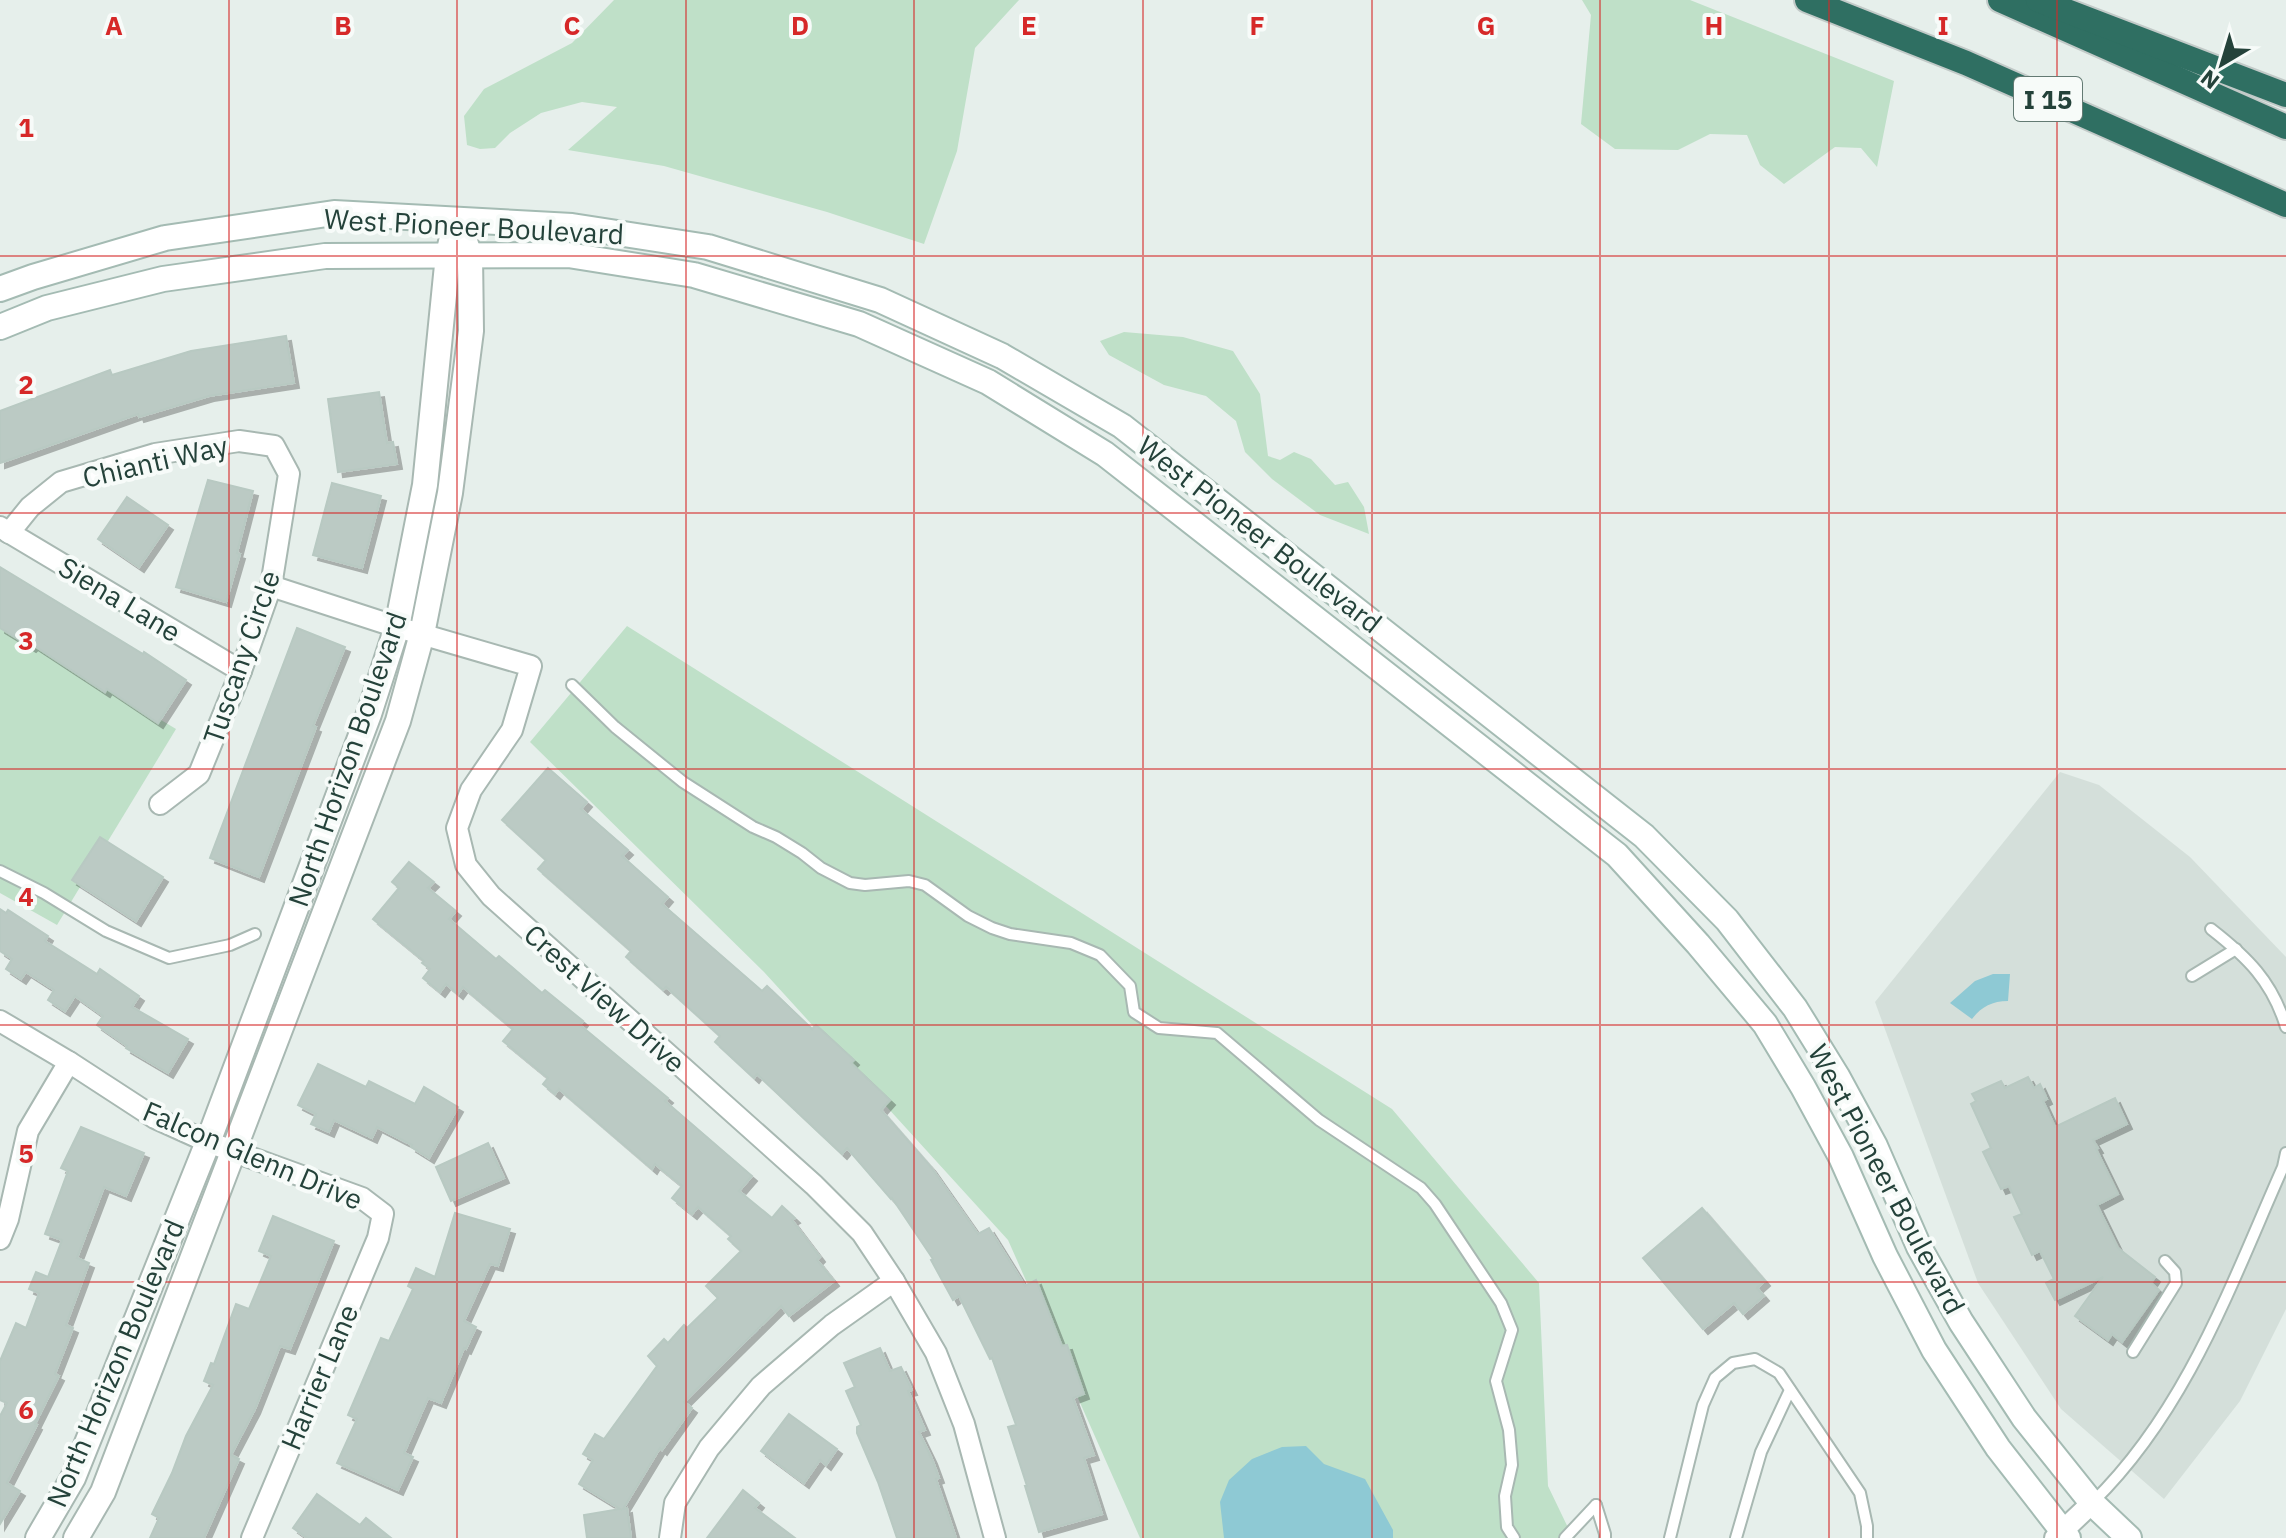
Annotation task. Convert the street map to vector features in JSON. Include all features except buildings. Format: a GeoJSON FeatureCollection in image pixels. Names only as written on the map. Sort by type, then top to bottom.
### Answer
{"type":"FeatureCollection","features":[{"type":"Feature","properties":{"kind":"highway","name":"I 15"},"geometry":{"type":"LineString","coordinates":[[1807,0],[1966,63],[2286,205]]}},
{"type":"Feature","properties":{"kind":"highway","name":"I 15"},"geometry":{"type":"LineString","coordinates":[[2000,0],[2286,127]]}},
{"type":"Feature","properties":{"kind":"highway"},"geometry":{"type":"LineString","coordinates":[[2038,0],[2286,95]]}},
{"type":"Feature","properties":{"kind":"main road","name":"West Pioneer Boulevard"},"geometry":{"type":"LineString","coordinates":[[0,289],[165,238],[334,213],[572,226],[708,247],[880,300],[1002,356],[1122,426],[1644,836],[1727,920],[1795,1008],[1837,1076],[1875,1146],[1919,1247],[1961,1322],[2024,1418],[2092,1503],[2129,1538]]}},
{"type":"Feature","properties":{"kind":"main road","name":"North Horizon Boulevard"},"geometry":{"type":"LineString","coordinates":[[76,1538],[103,1492],[398,721],[422,634],[450,493],[471,331],[456,220]]}},
{"type":"Feature","properties":{"kind":"main road","name":"North Horizon Boulevard"},"geometry":{"type":"LineString","coordinates":[[38,1538],[73,1478],[208,1142],[369,714],[397,627],[425,485],[459,255]]}},
{"type":"Feature","properties":{"kind":"main road","name":"West Pioneer Boulevard"},"geometry":{"type":"LineString","coordinates":[[0,327],[47,308],[163,279],[325,256],[568,255],[694,275],[859,324],[988,382],[1105,454],[1617,855],[1765,1024],[1841,1157],[1885,1256],[1934,1350],[1998,1448],[2062,1536]]}},
{"type":"Feature","properties":{"kind":"street","name":"Chianti Way"},"geometry":{"type":"LineString","coordinates":[[5,530],[61,482],[155,454],[239,441],[274,446]]}},
{"type":"Feature","properties":{"kind":"street","name":"Tuscany Circle"},"geometry":{"type":"LineString","coordinates":[[160,804],[199,774],[271,586],[289,474],[274,446]]}},
{"type":"Feature","properties":{"kind":"street","name":"Siena Lane"},"geometry":{"type":"LineString","coordinates":[[5,530],[241,671]]}},
{"type":"Feature","properties":{"kind":"street","name":"Crest View Drive"},"geometry":{"type":"LineString","coordinates":[[271,586],[531,666],[512,730],[471,790],[457,828],[466,865],[491,896],[814,1185],[862,1233],[936,1353],[964,1424],[995,1538]]}},
{"type":"Feature","properties":{"kind":"street","name":"Falcon Glenn Drive"},"geometry":{"type":"LineString","coordinates":[[0,1021],[155,1118],[208,1142],[362,1198],[383,1214]]}},
{"type":"Feature","properties":{"kind":"street"},"geometry":{"type":"LineString","coordinates":[[0,1239],[8,1219],[28,1131],[69,1062]]}},
{"type":"Feature","properties":{"kind":"street","name":"Harrier Lane"},"geometry":{"type":"LineString","coordinates":[[252,1538],[378,1238],[383,1214]]}},
{"type":"Feature","properties":{"kind":"street"},"geometry":{"type":"LineString","coordinates":[[670,1538],[675,1503],[709,1448],[761,1386],[832,1325],[894,1281]]}},
{"type":"Feature","properties":{"kind":"street"},"geometry":{"type":"LineString","coordinates":[[2062,1536],[2092,1503]]}},
{"type":"Feature","properties":{"kind":"lane"},"geometry":{"type":"LineString","coordinates":[[572,685],[615,727],[683,782],[836,876],[850,883],[865,885],[909,881],[925,885],[968,916],[992,928],[1010,934],[1071,943],[1100,955],[1130,986],[1134,1012],[1159,1028],[1217,1033],[1319,1120],[1421,1188],[1501,1303],[1512,1330],[1496,1381],[1509,1430],[1512,1465],[1505,1496],[1507,1527],[1514,1538]]}},
{"type":"Feature","properties":{"kind":"lane"},"geometry":{"type":"LineString","coordinates":[[0,871],[44,893],[106,931],[169,958],[230,945],[255,934]]}},
{"type":"Feature","properties":{"kind":"lane"},"geometry":{"type":"LineString","coordinates":[[2211,929],[2256,968],[2273,992],[2286,1027]]}},
{"type":"Feature","properties":{"kind":"lane"},"geometry":{"type":"LineString","coordinates":[[2192,976],[2236,949]]}},
{"type":"Feature","properties":{"kind":"lane"},"geometry":{"type":"LineString","coordinates":[[2092,1503],[2117,1478],[2163,1418],[2201,1352],[2283,1167],[2286,1153]]}},
{"type":"Feature","properties":{"kind":"lane"},"geometry":{"type":"LineString","coordinates":[[2133,1352],[2176,1283],[2175,1272],[2165,1261]]}},
{"type":"Feature","properties":{"kind":"lane"},"geometry":{"type":"LineString","coordinates":[[1670,1538],[1703,1405],[1715,1378],[1733,1363],[1755,1359],[1779,1373],[1860,1493],[1867,1538]]}},
{"type":"Feature","properties":{"kind":"lane"},"geometry":{"type":"LineString","coordinates":[[1736,1538],[1761,1452],[1790,1390]]}},
{"type":"Feature","properties":{"kind":"lane"},"geometry":{"type":"LineString","coordinates":[[1565,1538],[1596,1505],[1605,1538]]}},
{"type":"Feature","properties":{"kind":"shaded area"},"geometry":{"type":"Polygon","coordinates":[[[2060,772],[2099,785],[2190,857],[2286,957],[2286,1309],[2240,1401],[2164,1499],[2061,1409],[1978,1283],[1875,1002],[2060,772]]]}},
{"type":"Feature","properties":{"kind":"green space"},"geometry":{"type":"Polygon","coordinates":[[[614,0],[1019,0],[975,48],[957,151],[924,244],[827,212],[664,166],[568,150],[617,107],[582,102],[541,113],[510,133],[495,148],[480,149],[467,145],[464,116],[484,89],[572,43],[614,0]]]}},
{"type":"Feature","properties":{"kind":"green space"},"geometry":{"type":"Polygon","coordinates":[[[1582,0],[1690,0],[1894,81],[1877,167],[1861,148],[1835,147],[1784,184],[1760,165],[1747,135],[1710,134],[1678,150],[1615,149],[1581,124],[1591,15],[1582,0]]]}},
{"type":"Feature","properties":{"kind":"green space"},"geometry":{"type":"Polygon","coordinates":[[[1124,332],[1183,337],[1233,351],[1260,394],[1268,456],[1280,460],[1294,452],[1311,459],[1335,485],[1348,482],[1364,507],[1369,534],[1320,515],[1272,479],[1245,452],[1236,421],[1206,396],[1164,385],[1109,355],[1100,341],[1124,332]]]}},
{"type":"Feature","properties":{"kind":"green space"},"geometry":{"type":"Polygon","coordinates":[[[0,623],[176,729],[57,925],[0,893],[0,623]]]}},
{"type":"Feature","properties":{"kind":"green space"},"geometry":{"type":"Polygon","coordinates":[[[627,626],[1392,1109],[1539,1283],[1548,1486],[1573,1538],[1140,1538],[1008,1240],[764,972],[530,742],[627,626]]]}},
{"type":"Feature","properties":{"kind":"water"},"geometry":{"type":"Polygon","coordinates":[[[1993,974],[2010,974],[2008,1001],[1987,1006],[1972,1019],[1950,1003],[1975,981],[1993,974]]]}},
{"type":"Feature","properties":{"kind":"water"},"geometry":{"type":"Polygon","coordinates":[[[1306,1446],[1324,1464],[1365,1479],[1393,1530],[1393,1538],[1224,1538],[1220,1502],[1229,1480],[1252,1459],[1282,1447],[1306,1446]]]}}]}
